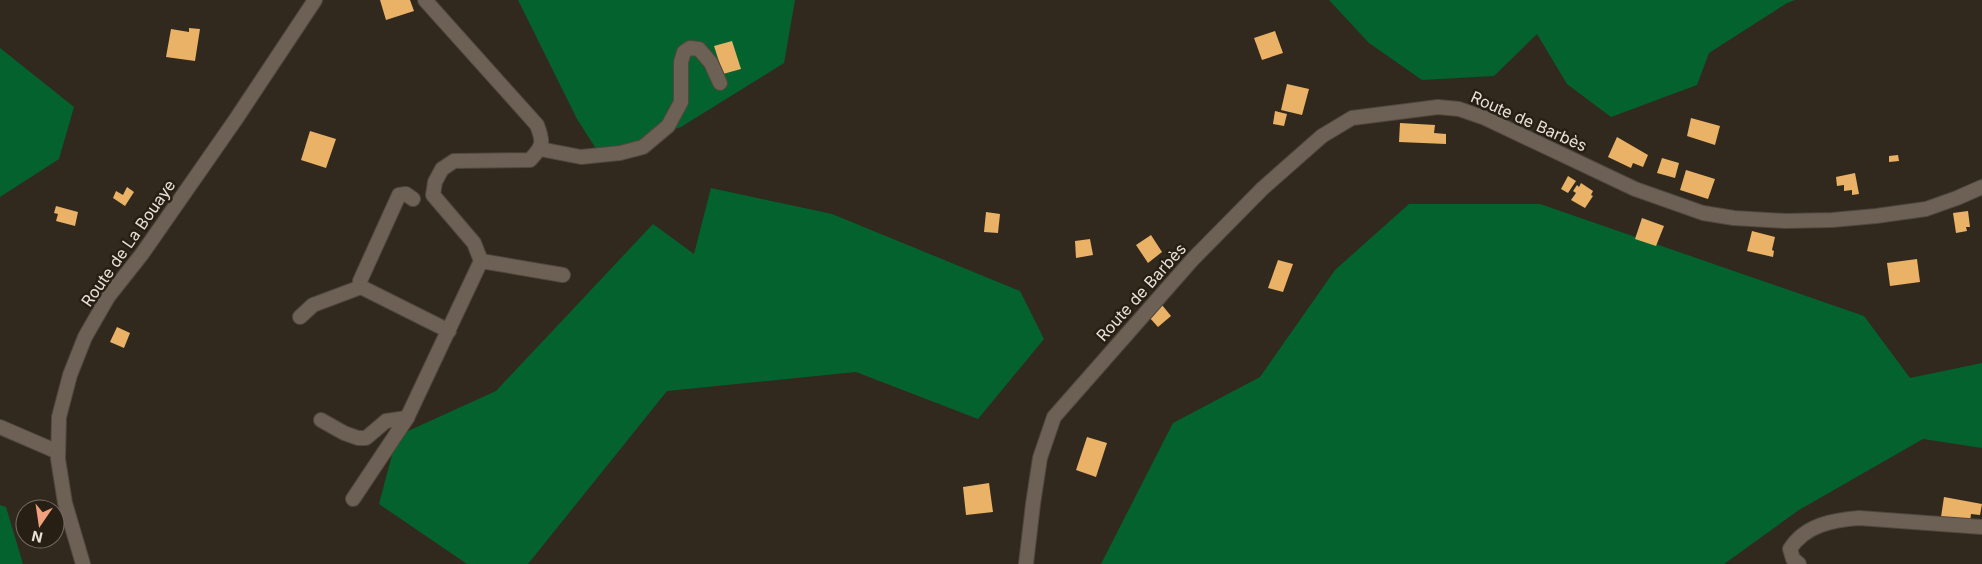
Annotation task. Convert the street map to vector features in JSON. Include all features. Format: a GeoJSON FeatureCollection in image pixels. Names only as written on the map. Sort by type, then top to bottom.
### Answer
{"type":"FeatureCollection","features":[{"type":"Feature","properties":{"kind":"street","name":"Route de La Bouaye"},"geometry":{"type":"LineString","coordinates":[[84,564],[65,503],[58,452],[59,417],[70,375],[85,337],[103,305],[142,254],[236,119],[315,0]]}},
{"type":"Feature","properties":{"kind":"street"},"geometry":{"type":"LineString","coordinates":[[354,499],[407,418],[481,261],[474,243],[433,195],[435,182],[442,169],[454,161],[530,160],[540,149],[543,138],[537,125],[425,0]]}},
{"type":"Feature","properties":{"kind":"street"},"geometry":{"type":"LineString","coordinates":[[540,149],[580,158],[642,147],[668,126],[681,102],[681,62],[684,52],[690,48],[699,49],[711,63],[720,83]]}},
{"type":"Feature","properties":{"kind":"street","name":"Route de Barbès"},"geometry":{"type":"LineString","coordinates":[[1026,564],[1032,504],[1040,458],[1054,417],[1193,259],[1255,196],[1322,136],[1352,118],[1438,107],[1459,109],[1485,118],[1635,189],[1703,213],[1734,218],[1832,220],[1876,216],[1926,209],[1982,187]]}},
{"type":"Feature","properties":{"kind":"street"},"geometry":{"type":"LineString","coordinates":[[361,287],[360,281],[399,195],[406,194],[413,198]]}},
{"type":"Feature","properties":{"kind":"street"},"geometry":{"type":"LineString","coordinates":[[481,261],[563,275]]}},
{"type":"Feature","properties":{"kind":"street"},"geometry":{"type":"LineString","coordinates":[[300,317],[313,305],[361,287],[449,330]]}},
{"type":"Feature","properties":{"kind":"street"},"geometry":{"type":"LineString","coordinates":[[321,420],[358,438],[366,438],[386,421],[407,418]]}},
{"type":"Feature","properties":{"kind":"street"},"geometry":{"type":"LineString","coordinates":[[0,427],[58,452]]}},
{"type":"Feature","properties":{"kind":"street"},"geometry":{"type":"LineString","coordinates":[[1799,564],[1793,559],[1790,548],[1796,538],[1816,526],[1839,519],[1859,518],[1982,527]]}},
{"type":"Feature","properties":{"kind":"green space"},"geometry":{"type":"Polygon","coordinates":[[[518,0],[795,0],[784,63],[681,127],[600,155],[577,119],[518,0]]]}},
{"type":"Feature","properties":{"kind":"green space"},"geometry":{"type":"Polygon","coordinates":[[[1329,0],[1795,0],[1787,3],[1709,53],[1697,85],[1611,117],[1567,84],[1537,34],[1494,76],[1422,80],[1369,43],[1329,0]]]}},
{"type":"Feature","properties":{"kind":"green space"},"geometry":{"type":"Polygon","coordinates":[[[0,48],[74,107],[59,159],[0,197],[0,48]]]}},
{"type":"Feature","properties":{"kind":"green space"},"geometry":{"type":"Polygon","coordinates":[[[711,188],[832,214],[1020,291],[1044,339],[978,419],[856,372],[667,391],[528,564],[467,564],[379,504],[397,436],[496,391],[653,224],[694,254],[711,188]]]}},
{"type":"Feature","properties":{"kind":"green space"},"geometry":{"type":"Polygon","coordinates":[[[1409,204],[1540,204],[1864,316],[1910,378],[1982,363],[1982,448],[1923,439],[1799,510],[1724,564],[1101,564],[1173,423],[1260,377],[1335,270],[1409,204]]]}},
{"type":"Feature","properties":{"kind":"green space"},"geometry":{"type":"Polygon","coordinates":[[[0,505],[6,507],[15,537],[15,549],[19,549],[23,564],[0,564],[0,505]]]}},
{"type":"Feature","properties":{"kind":"building"},"geometry":{"type":"Polygon","coordinates":[[[380,0],[410,0],[414,11],[386,20],[380,0]]]}},
{"type":"Feature","properties":{"kind":"building"},"geometry":{"type":"Polygon","coordinates":[[[189,28],[200,29],[195,61],[166,57],[171,29],[189,32],[189,28]]]}},
{"type":"Feature","properties":{"kind":"building"},"geometry":{"type":"Polygon","coordinates":[[[1275,31],[1283,53],[1262,60],[1254,38],[1275,31]]]}},
{"type":"Feature","properties":{"kind":"building"},"geometry":{"type":"Polygon","coordinates":[[[732,41],[741,69],[723,74],[714,46],[732,41]]]}},
{"type":"Feature","properties":{"kind":"building"},"geometry":{"type":"Polygon","coordinates":[[[1287,84],[1309,89],[1302,115],[1281,110],[1287,84]]]}},
{"type":"Feature","properties":{"kind":"building"},"geometry":{"type":"Polygon","coordinates":[[[1275,111],[1287,114],[1284,126],[1273,124],[1275,111]]]}},
{"type":"Feature","properties":{"kind":"building"},"geometry":{"type":"Polygon","coordinates":[[[1691,118],[1720,126],[1715,145],[1687,136],[1691,118]]]}},
{"type":"Feature","properties":{"kind":"building"},"geometry":{"type":"Polygon","coordinates":[[[1400,123],[1435,125],[1434,133],[1446,134],[1446,144],[1399,142],[1400,123]]]}},
{"type":"Feature","properties":{"kind":"building"},"geometry":{"type":"Polygon","coordinates":[[[310,131],[336,139],[326,168],[301,160],[310,131]]]}},
{"type":"Feature","properties":{"kind":"building"},"geometry":{"type":"Polygon","coordinates":[[[1617,137],[1648,155],[1643,167],[1633,163],[1631,168],[1608,157],[1617,137]]]}},
{"type":"Feature","properties":{"kind":"building"},"geometry":{"type":"Polygon","coordinates":[[[1898,155],[1899,161],[1889,162],[1889,156],[1898,155]]]}},
{"type":"Feature","properties":{"kind":"building"},"geometry":{"type":"Polygon","coordinates":[[[1662,158],[1679,163],[1675,178],[1657,173],[1662,158]]]}},
{"type":"Feature","properties":{"kind":"building"},"geometry":{"type":"Polygon","coordinates":[[[1686,170],[1715,179],[1708,199],[1680,190],[1686,170]]]}},
{"type":"Feature","properties":{"kind":"building"},"geometry":{"type":"Polygon","coordinates":[[[1855,173],[1859,194],[1852,195],[1852,190],[1844,191],[1844,185],[1837,186],[1836,177],[1855,173]]]}},
{"type":"Feature","properties":{"kind":"building"},"geometry":{"type":"Polygon","coordinates":[[[1568,176],[1576,181],[1568,193],[1561,189],[1568,176]]]}},
{"type":"Feature","properties":{"kind":"building"},"geometry":{"type":"Polygon","coordinates":[[[1581,183],[1593,191],[1591,195],[1593,196],[1585,208],[1571,200],[1576,193],[1573,191],[1581,183]]]}},
{"type":"Feature","properties":{"kind":"building"},"geometry":{"type":"Polygon","coordinates":[[[127,187],[134,192],[125,206],[113,198],[116,191],[123,195],[127,187]]]}},
{"type":"Feature","properties":{"kind":"building"},"geometry":{"type":"Polygon","coordinates":[[[56,206],[78,212],[75,226],[56,221],[58,214],[54,213],[56,206]]]}},
{"type":"Feature","properties":{"kind":"building"},"geometry":{"type":"Polygon","coordinates":[[[1968,211],[1970,227],[1966,227],[1967,231],[1956,233],[1953,213],[1968,211]]]}},
{"type":"Feature","properties":{"kind":"building"},"geometry":{"type":"Polygon","coordinates":[[[986,212],[1000,214],[998,233],[984,232],[986,212]]]}},
{"type":"Feature","properties":{"kind":"building"},"geometry":{"type":"Polygon","coordinates":[[[1642,218],[1664,226],[1656,246],[1635,239],[1642,218]]]}},
{"type":"Feature","properties":{"kind":"building"},"geometry":{"type":"Polygon","coordinates":[[[1752,231],[1775,237],[1772,250],[1774,251],[1773,257],[1747,251],[1752,231]]]}},
{"type":"Feature","properties":{"kind":"building"},"geometry":{"type":"Polygon","coordinates":[[[1151,235],[1162,252],[1148,263],[1136,245],[1151,235]]]}},
{"type":"Feature","properties":{"kind":"building"},"geometry":{"type":"Polygon","coordinates":[[[1090,239],[1093,255],[1076,258],[1075,241],[1090,239]]]}},
{"type":"Feature","properties":{"kind":"building"},"geometry":{"type":"Polygon","coordinates":[[[1917,259],[1920,282],[1890,286],[1887,263],[1917,259]]]}},
{"type":"Feature","properties":{"kind":"building"},"geometry":{"type":"Polygon","coordinates":[[[1278,260],[1293,264],[1283,292],[1268,288],[1278,260]]]}},
{"type":"Feature","properties":{"kind":"building"},"geometry":{"type":"Polygon","coordinates":[[[1162,305],[1171,316],[1158,327],[1149,317],[1162,305]]]}},
{"type":"Feature","properties":{"kind":"building"},"geometry":{"type":"Polygon","coordinates":[[[117,327],[130,333],[124,348],[110,342],[117,327]]]}},
{"type":"Feature","properties":{"kind":"building"},"geometry":{"type":"Polygon","coordinates":[[[1087,437],[1107,443],[1096,477],[1076,470],[1087,437]]]}},
{"type":"Feature","properties":{"kind":"building"},"geometry":{"type":"Polygon","coordinates":[[[989,483],[993,512],[966,515],[963,487],[989,483]]]}},
{"type":"Feature","properties":{"kind":"building"},"geometry":{"type":"Polygon","coordinates":[[[1944,497],[1982,504],[1980,515],[1971,514],[1970,522],[1941,517],[1944,497]]]}}]}
